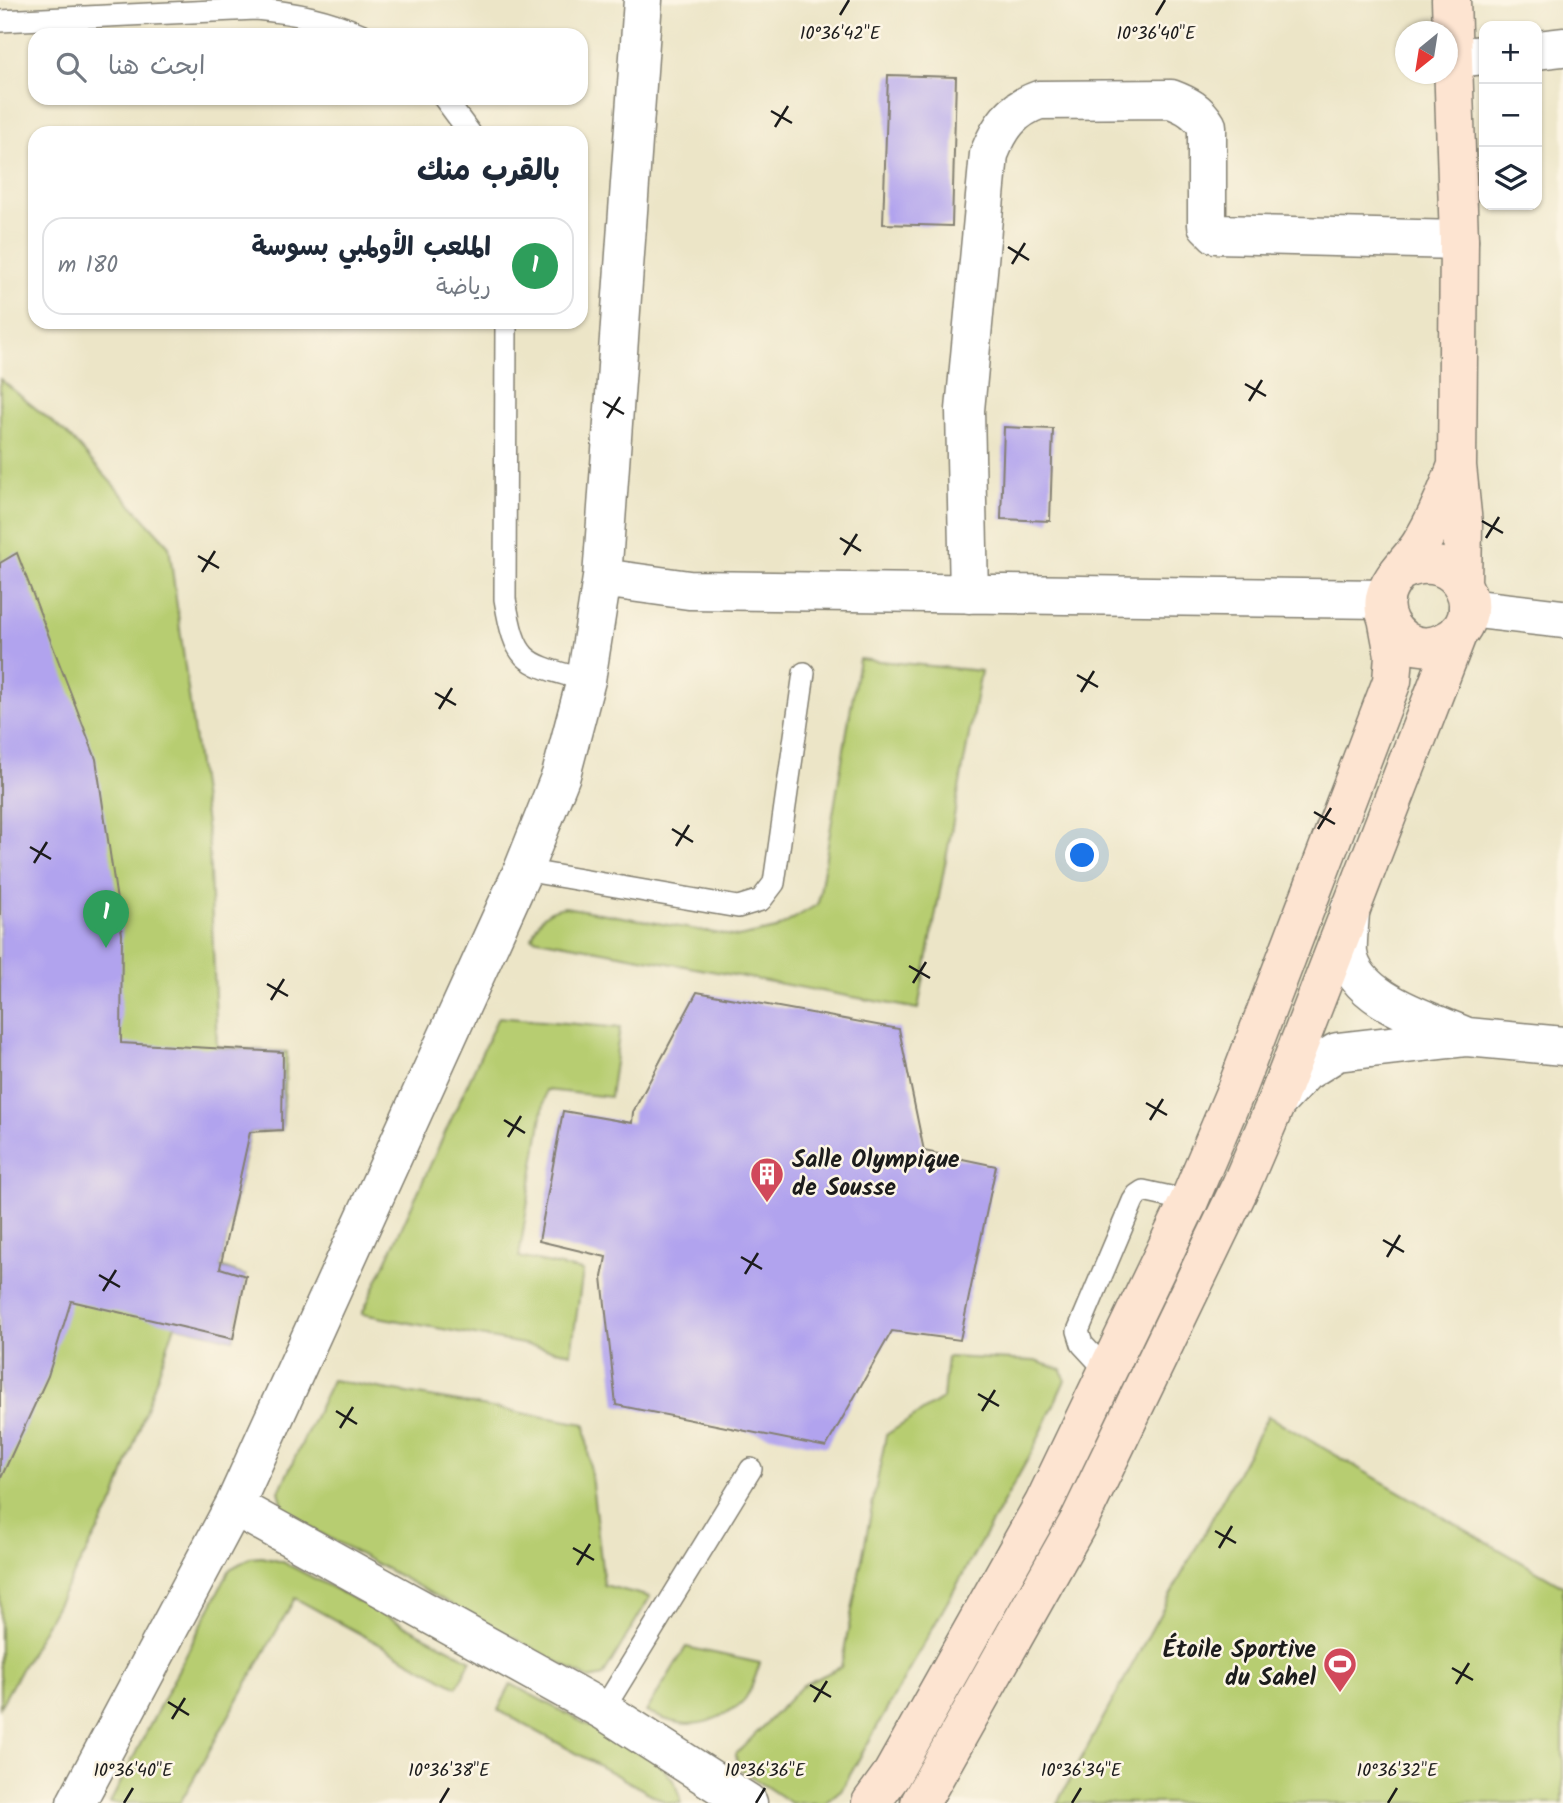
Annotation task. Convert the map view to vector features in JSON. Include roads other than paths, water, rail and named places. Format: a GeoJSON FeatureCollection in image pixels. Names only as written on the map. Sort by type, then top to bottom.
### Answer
{"type":"FeatureCollection","features":[{"type":"Feature","properties":{"kind":"main road"},"geometry":{"type":"LineString","coordinates":[[920,1803],[1079,1521],[1241,1185],[1276,1103],[1463,608],[1463,524],[1457,466],[1459,240],[1469,56],[1451,0]]}},
{"type":"Feature","properties":{"kind":"main road"},"geometry":{"type":"LineString","coordinates":[[871,1803],[892,1774],[1044,1503],[1189,1201],[1236,1090],[1392,681],[1392,598],[1434,521],[1457,466]]}},
{"type":"Feature","properties":{"kind":"main road"},"geometry":{"type":"LineString","coordinates":[[1427,563],[1441,566],[1453,573],[1463,608],[1448,641],[1435,646],[1421,646],[1396,634],[1392,598],[1414,565],[1427,563]]}},
{"type":"Feature","properties":{"kind":"street"},"geometry":{"type":"LineString","coordinates":[[76,1803],[234,1506],[523,870],[561,775],[586,680],[602,578],[643,0]]}},
{"type":"Feature","properties":{"kind":"street"},"geometry":{"type":"LineString","coordinates":[[1542,49],[1563,47]]}},
{"type":"Feature","properties":{"kind":"street"},"geometry":{"type":"LineString","coordinates":[[969,594],[965,410],[989,154],[998,131],[1008,118],[1024,105],[1040,100],[1171,99],[1186,104],[1199,114],[1207,126],[1207,225],[1216,234],[1459,240]]}},
{"type":"Feature","properties":{"kind":"street"},"geometry":{"type":"LineString","coordinates":[[602,578],[690,590],[1392,598]]}},
{"type":"Feature","properties":{"kind":"street"},"geometry":{"type":"LineString","coordinates":[[1463,608],[1563,619]]}},
{"type":"Feature","properties":{"kind":"street"},"geometry":{"type":"LineString","coordinates":[[1350,909],[1348,953],[1354,972],[1371,992],[1467,1037]]}},
{"type":"Feature","properties":{"kind":"street"},"geometry":{"type":"LineString","coordinates":[[1276,1103],[1305,1072],[1337,1052],[1467,1037],[1563,1046]]}},
{"type":"Feature","properties":{"kind":"street"},"geometry":{"type":"LineString","coordinates":[[234,1506],[603,1710],[730,1798]]}},
{"type":"Feature","properties":{"kind":"lane"},"geometry":{"type":"LineString","coordinates":[[0,21],[257,9],[295,12],[346,28]]}},
{"type":"Feature","properties":{"kind":"lane"},"geometry":{"type":"LineString","coordinates":[[449,105],[465,126]]}},
{"type":"Feature","properties":{"kind":"lane"},"geometry":{"type":"LineString","coordinates":[[506,329],[505,599],[512,636],[524,657],[543,668],[586,680]]}},
{"type":"Feature","properties":{"kind":"lane"},"geometry":{"type":"LineString","coordinates":[[523,870],[738,907],[761,900],[774,883],[804,673]]}},
{"type":"Feature","properties":{"kind":"lane"},"geometry":{"type":"LineString","coordinates":[[1107,1371],[1082,1344],[1078,1331],[1133,1201],[1143,1191],[1189,1201]]}},
{"type":"Feature","properties":{"kind":"lane"},"geometry":{"type":"LineString","coordinates":[[603,1710],[751,1469]]}},
{"type":"Feature","properties":{"kind":"place","name":"الملعب الأولمبي بسوسة"},"geometry":{"type":"Point","coordinates":[106,948]}},
{"type":"Feature","properties":{"kind":"place","name":"Salle Olympique de Sousse"},"geometry":{"type":"Point","coordinates":[767,1204]}},
{"type":"Feature","properties":{"kind":"place","name":"Étoile Sportive du Sahel"},"geometry":{"type":"Point","coordinates":[1340,1694]}}]}
